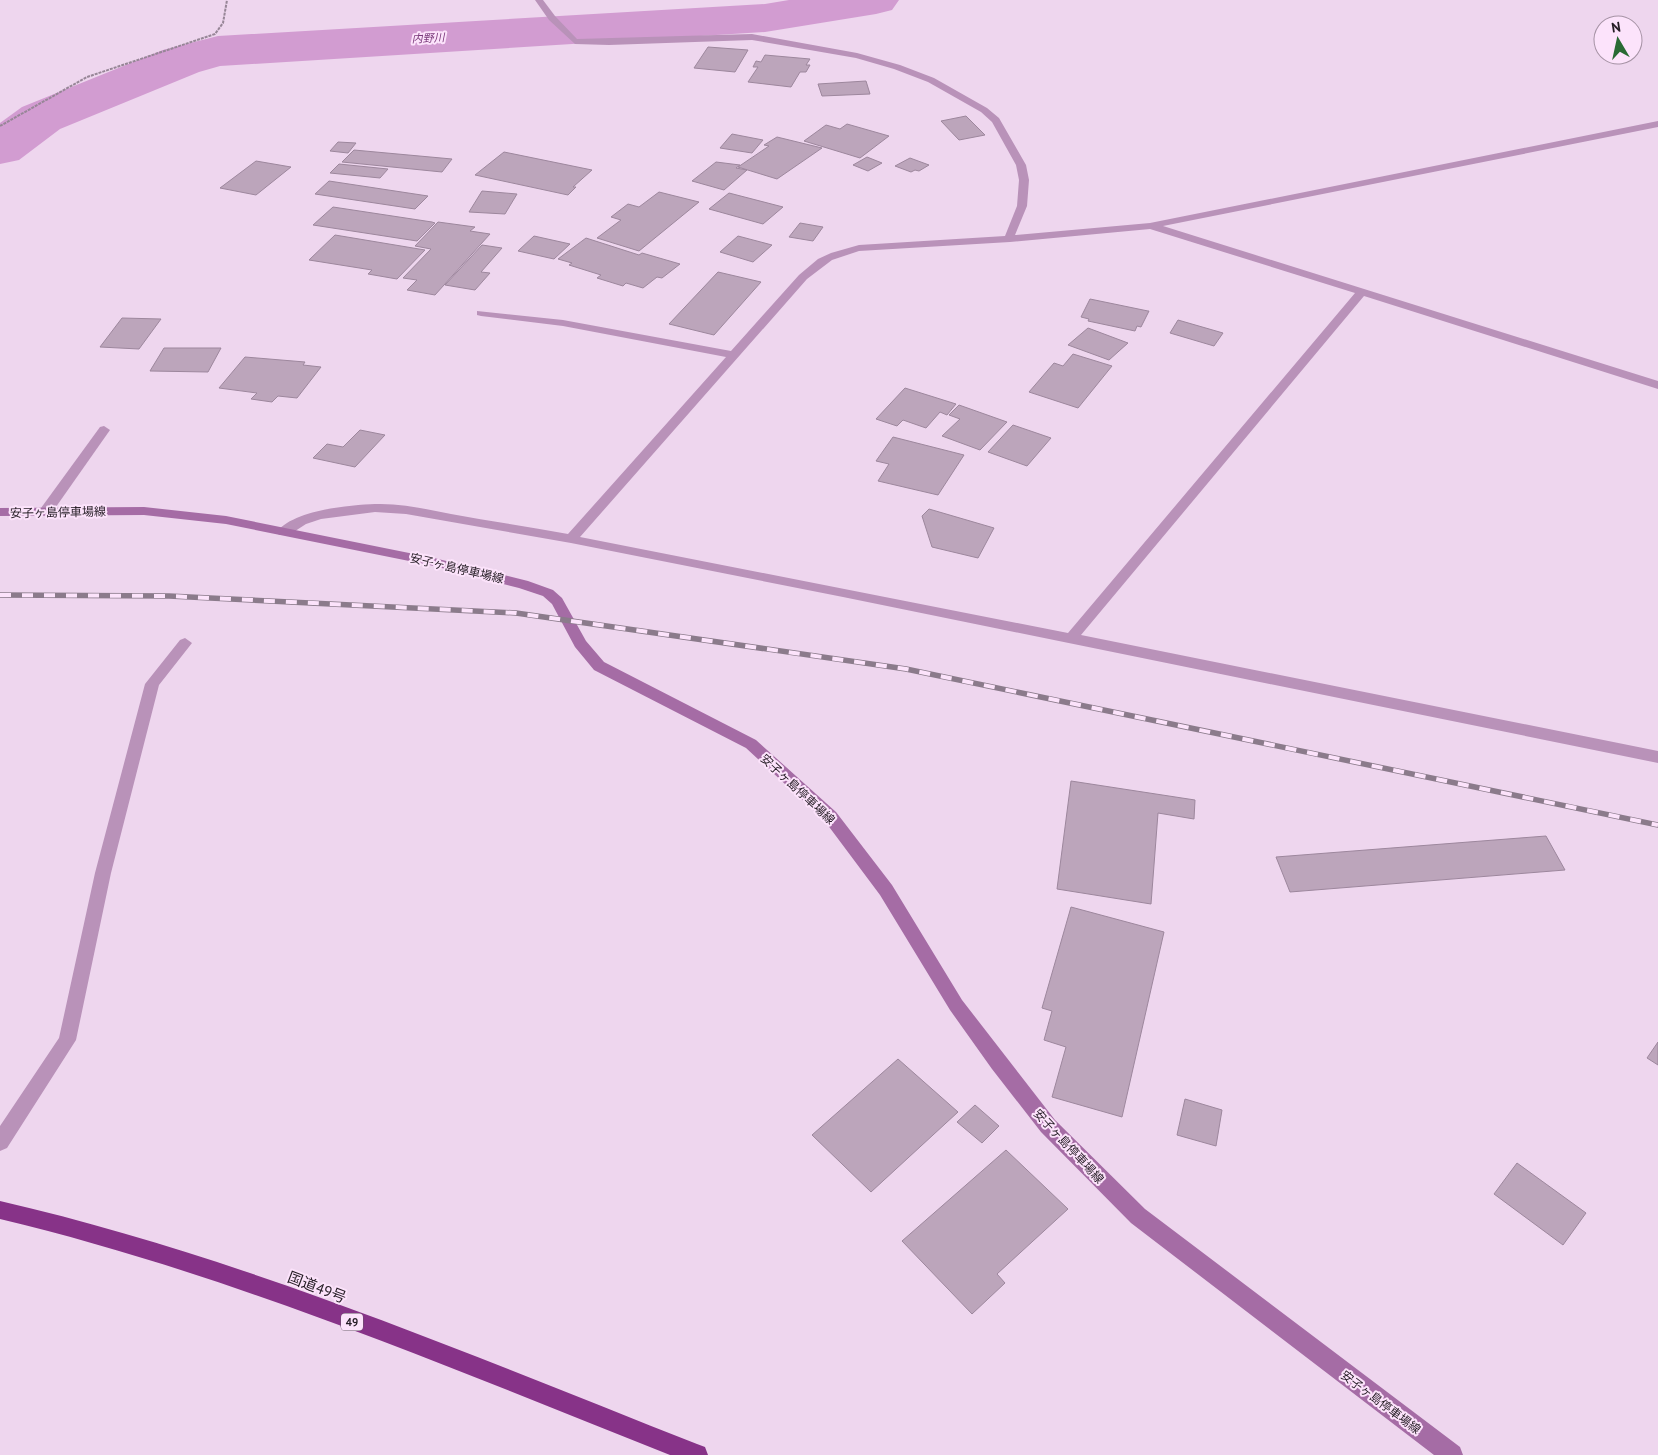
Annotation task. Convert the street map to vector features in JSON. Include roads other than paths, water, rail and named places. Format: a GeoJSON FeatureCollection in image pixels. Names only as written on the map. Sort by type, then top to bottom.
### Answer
{"type":"FeatureCollection","features":[{"type":"Feature","properties":{"kind":"highway","name":"国道49号"},"geometry":{"type":"LineString","coordinates":[[0,1210],[100,1235],[249,1283],[553,1398],[697,1455]]}},
{"type":"Feature","properties":{"kind":"main road","name":"安子ヶ島停車場線"},"geometry":{"type":"LineString","coordinates":[[0,512],[144,511],[226,520],[434,562],[523,584],[548,593],[557,600],[580,644],[599,666],[751,744],[830,816],[886,890],[956,1005],[998,1063],[1048,1126],[1138,1216],[1452,1455]]}},
{"type":"Feature","properties":{"kind":"street"},"geometry":{"type":"LineString","coordinates":[[539,0],[552,18],[575,41],[609,42],[752,36],[857,56],[897,67],[931,80],[984,110],[996,120],[1021,165],[1024,180],[1022,206],[1010,232],[1010,239]]}},
{"type":"Feature","properties":{"kind":"street"},"geometry":{"type":"LineString","coordinates":[[571,539],[803,277],[821,260],[838,253],[875,247],[1010,239],[1150,226],[1658,124]]}},
{"type":"Feature","properties":{"kind":"street"},"geometry":{"type":"LineString","coordinates":[[1150,226],[1658,385]]}},
{"type":"Feature","properties":{"kind":"street"},"geometry":{"type":"LineString","coordinates":[[1070,639],[1362,292]]}},
{"type":"Feature","properties":{"kind":"street"},"geometry":{"type":"LineString","coordinates":[[481,314],[563,323],[734,355]]}},
{"type":"Feature","properties":{"kind":"street"},"geometry":{"type":"LineString","coordinates":[[46,511],[104,430]]}},
{"type":"Feature","properties":{"kind":"street"},"geometry":{"type":"LineString","coordinates":[[284,532],[301,521],[319,515],[375,508],[406,510],[571,539],[1474,718],[1658,757]]}},
{"type":"Feature","properties":{"kind":"street"},"geometry":{"type":"LineString","coordinates":[[0,1142],[66,1040],[103,873],[152,684],[185,643]]}},
{"type":"Feature","properties":{"kind":"waterway","name":"内野川"},"geometry":{"type":"LineString","coordinates":[[0,148],[41,118],[181,61],[218,51],[765,18],[876,0]]}},
{"type":"Feature","properties":{"kind":"railway"},"geometry":{"type":"LineString","coordinates":[[0,595],[169,596],[516,613],[906,669],[1658,825]]}}]}
